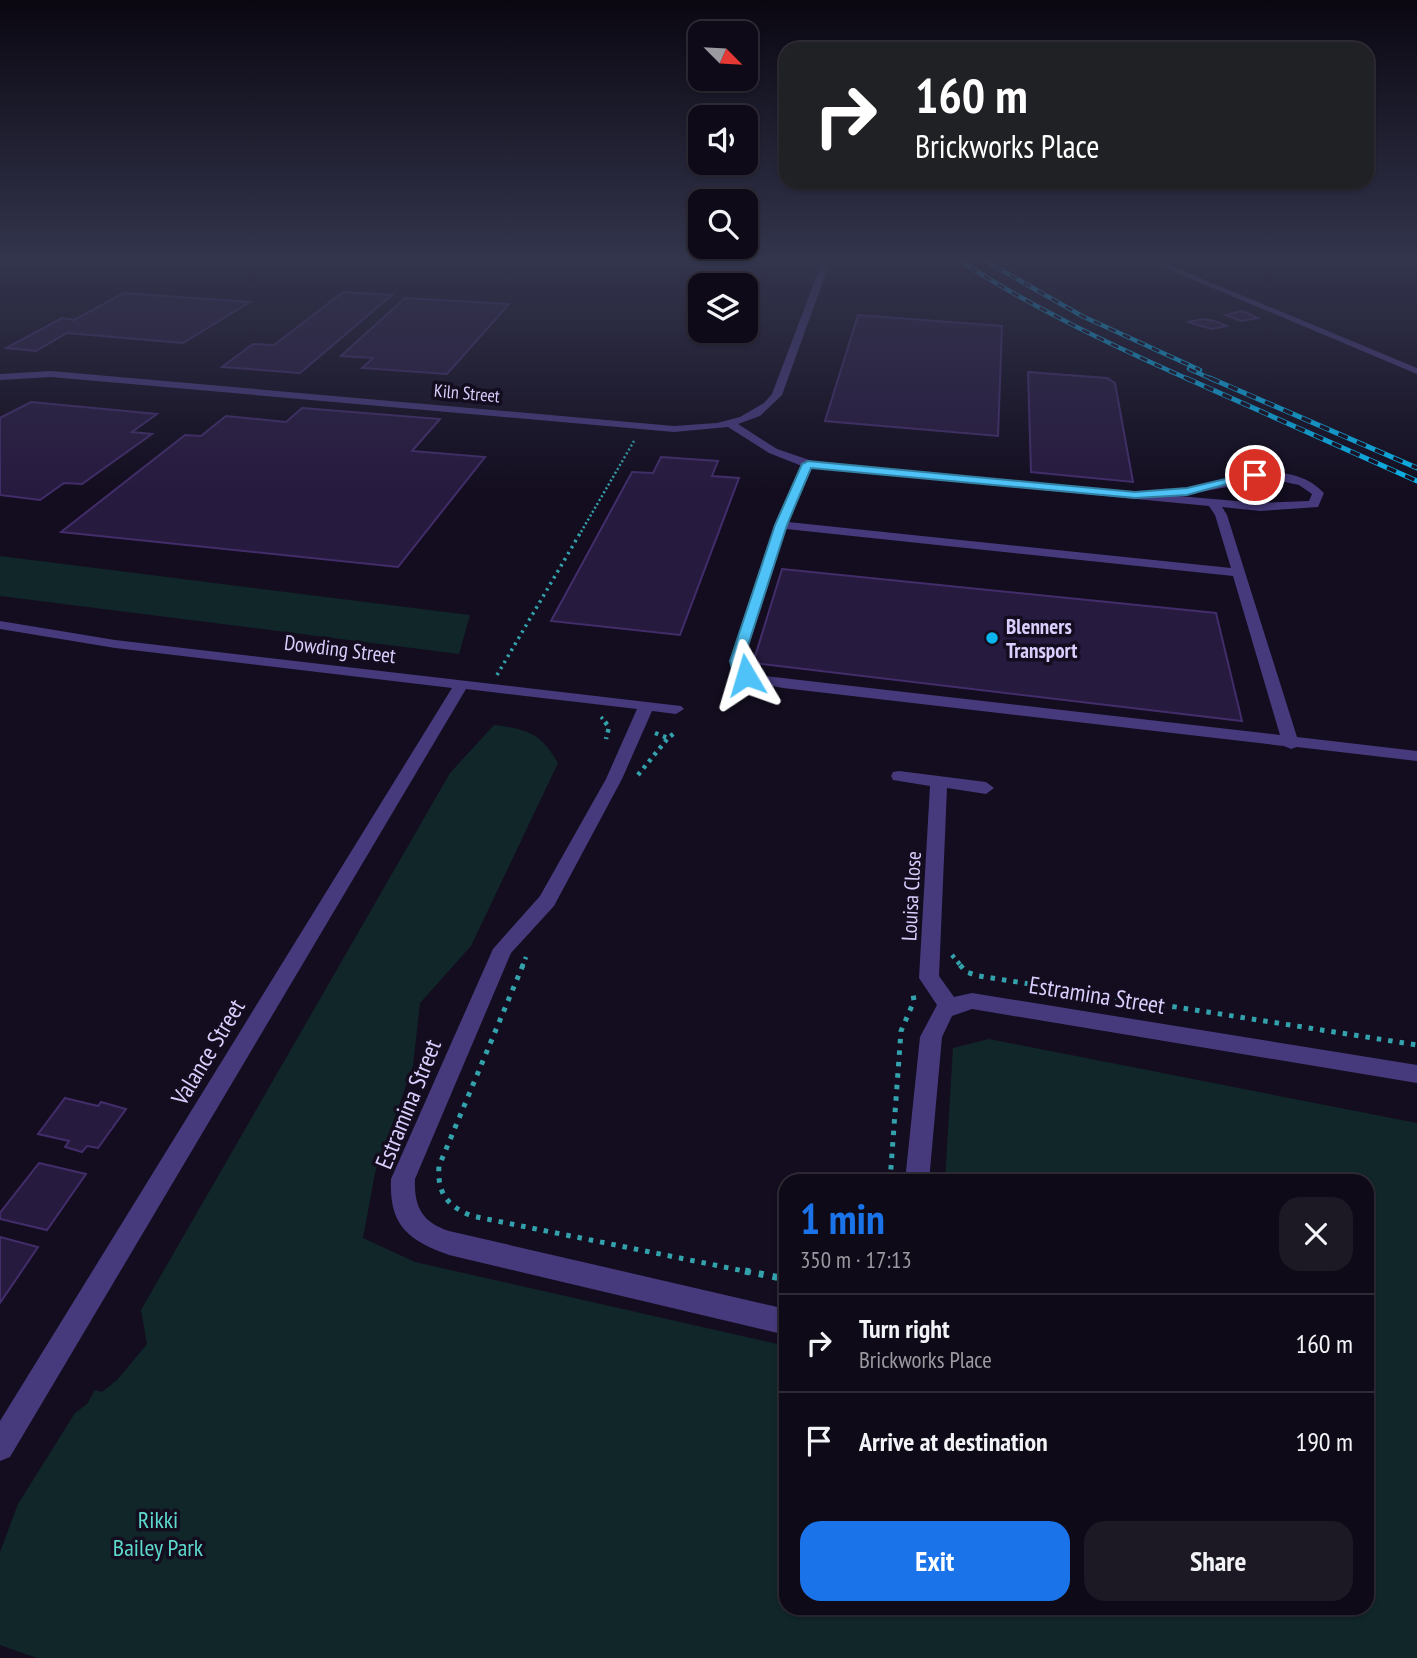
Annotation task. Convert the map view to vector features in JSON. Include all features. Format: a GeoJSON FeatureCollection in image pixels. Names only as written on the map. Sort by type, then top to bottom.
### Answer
{"type":"FeatureCollection","features":[{"type":"Feature","properties":{"kind":"street","name":"Kiln Street"},"geometry":{"type":"LineString","coordinates":[[0,377],[51,374],[674,429],[731,424],[766,409],[776,395],[798,336]]}},
{"type":"Feature","properties":{"kind":"street"},"geometry":{"type":"LineString","coordinates":[[1334,336],[1417,371]]}},
{"type":"Feature","properties":{"kind":"street"},"geometry":{"type":"LineString","coordinates":[[731,424],[766,450],[808,464],[1135,495],[1213,502],[1295,507],[1314,504],[1318,493],[1307,484],[1275,475],[1255,475],[1187,491],[1135,495]]}},
{"type":"Feature","properties":{"kind":"street"},"geometry":{"type":"LineString","coordinates":[[808,464],[781,525],[737,661],[738,669],[746,675],[783,683],[1417,757]]}},
{"type":"Feature","properties":{"kind":"street"},"geometry":{"type":"LineString","coordinates":[[1213,502],[1221,515],[1291,744]]}},
{"type":"Feature","properties":{"kind":"street"},"geometry":{"type":"LineString","coordinates":[[781,525],[1238,572]]}},
{"type":"Feature","properties":{"kind":"street","name":"Dowding Street"},"geometry":{"type":"LineString","coordinates":[[0,625],[115,644],[676,709]]}},
{"type":"Feature","properties":{"kind":"street","name":"Valance Street"},"geometry":{"type":"LineString","coordinates":[[0,1447],[461,685]]}},
{"type":"Feature","properties":{"kind":"street","name":"Estramina Street"},"geometry":{"type":"LineString","coordinates":[[647,705],[614,779],[547,901],[503,949],[403,1179],[400,1202],[425,1236],[779,1320]]}},
{"type":"Feature","properties":{"kind":"street"},"geometry":{"type":"LineString","coordinates":[[899,776],[986,788]]}},
{"type":"Feature","properties":{"kind":"street","name":"Louisa Close"},"geometry":{"type":"LineString","coordinates":[[939,782],[929,978],[949,1006]]}},
{"type":"Feature","properties":{"kind":"street","name":"Estramina Street"},"geometry":{"type":"LineString","coordinates":[[949,1006],[972,1001],[1417,1074]]}},
{"type":"Feature","properties":{"kind":"street"},"geometry":{"type":"LineString","coordinates":[[918,1174],[931,1037],[938,1017],[949,1006]]}},
{"type":"Feature","properties":{"kind":"path"},"geometry":{"type":"LineString","coordinates":[[489,688],[637,434],[650,434],[654,427]]}},
{"type":"Feature","properties":{"kind":"path"},"geometry":{"type":"LineString","coordinates":[[633,782],[668,738]]}},
{"type":"Feature","properties":{"kind":"path"},"geometry":{"type":"LineString","coordinates":[[931,940],[950,943],[956,963],[979,976],[1417,1045]]}},
{"type":"Feature","properties":{"kind":"path"},"geometry":{"type":"LineString","coordinates":[[529,952],[439,1166],[436,1186],[443,1201],[457,1211],[472,1216],[779,1278]]}},
{"type":"Feature","properties":{"kind":"path"},"geometry":{"type":"LineString","coordinates":[[891,1174],[901,1031],[914,1001],[912,986]]}},
{"type":"Feature","properties":{"kind":"green space"},"geometry":{"type":"Polygon","coordinates":[[[0,556],[470,615],[459,654],[0,596],[0,556]]]}},
{"type":"Feature","properties":{"kind":"green space","name":"Rikki Bailey Park"},"geometry":{"type":"Polygon","coordinates":[[[494,725],[516,728],[532,734],[545,745],[558,763],[471,946],[420,1003],[413,1066],[375,1173],[363,1238],[415,1262],[779,1344],[779,1615],[1374,1615],[1374,1174],[945,1174],[953,1048],[989,1039],[1417,1123],[1417,1658],[37,1658],[0,1645],[0,1552],[18,1504],[75,1413],[87,1404],[95,1390],[102,1392],[117,1380],[147,1344],[141,1310],[450,773],[494,725]]]}},
{"type":"Feature","properties":{"kind":"building"},"geometry":{"type":"Polygon","coordinates":[[[28,336],[61,336],[36,351],[6,348],[28,336]]]}},
{"type":"Feature","properties":{"kind":"building"},"geometry":{"type":"Polygon","coordinates":[[[106,336],[194,336],[183,343],[106,336]]]}},
{"type":"Feature","properties":{"kind":"building"},"geometry":{"type":"Polygon","coordinates":[[[285,336],[343,336],[300,373],[222,367],[253,344],[274,345],[285,336]]]}},
{"type":"Feature","properties":{"kind":"building"},"geometry":{"type":"Polygon","coordinates":[[[363,336],[480,336],[447,374],[362,368],[373,358],[341,356],[363,336]]]}},
{"type":"Feature","properties":{"kind":"building"},"geometry":{"type":"Polygon","coordinates":[[[851,336],[1002,336],[998,436],[825,421],[851,336]]]}},
{"type":"Feature","properties":{"kind":"building"},"geometry":{"type":"Polygon","coordinates":[[[1028,372],[1107,378],[1115,383],[1133,482],[1031,472],[1028,372]]]}},
{"type":"Feature","properties":{"kind":"building"},"geometry":{"type":"Polygon","coordinates":[[[31,402],[157,414],[132,432],[152,434],[82,484],[64,483],[40,500],[0,495],[0,418],[31,402]]]}},
{"type":"Feature","properties":{"kind":"building"},"geometry":{"type":"Polygon","coordinates":[[[302,408],[440,419],[412,451],[485,457],[398,567],[61,532],[185,435],[201,436],[226,416],[286,422],[302,408]]]}},
{"type":"Feature","properties":{"kind":"building"},"geometry":{"type":"Polygon","coordinates":[[[661,457],[718,461],[712,476],[739,478],[680,635],[551,621],[632,472],[653,473],[661,457]]]}},
{"type":"Feature","properties":{"kind":"building","name":"Blenners Transport"},"geometry":{"type":"Polygon","coordinates":[[[782,569],[1216,613],[1242,721],[753,663],[782,569]]]}},
{"type":"Feature","properties":{"kind":"building"},"geometry":{"type":"Polygon","coordinates":[[[65,1098],[98,1106],[101,1102],[126,1109],[98,1148],[87,1146],[82,1152],[65,1147],[69,1141],[38,1134],[65,1098]]]}},
{"type":"Feature","properties":{"kind":"building"},"geometry":{"type":"Polygon","coordinates":[[[39,1163],[86,1174],[47,1230],[0,1219],[0,1213],[39,1163]]]}},
{"type":"Feature","properties":{"kind":"building"},"geometry":{"type":"Polygon","coordinates":[[[0,1237],[38,1247],[0,1303],[0,1237]]]}},
{"type":"Feature","properties":{"kind":"railway"},"geometry":{"type":"LineString","coordinates":[[1096,336],[1190,380]]}},
{"type":"Feature","properties":{"kind":"railway"},"geometry":{"type":"LineString","coordinates":[[1127,336],[1200,370]]}},
{"type":"Feature","properties":{"kind":"railway"},"geometry":{"type":"LineString","coordinates":[[1189,369],[1214,380]]}},
{"type":"Feature","properties":{"kind":"railway"},"geometry":{"type":"LineString","coordinates":[[1186,378],[1417,481]]}},
{"type":"Feature","properties":{"kind":"railway"},"geometry":{"type":"LineString","coordinates":[[1210,378],[1417,468]]}},
{"type":"Feature","properties":{"kind":"place","name":"Blenners Transport"},"geometry":{"type":"Point","coordinates":[992,638]}},
{"type":"Feature","properties":{"kind":"route"},"geometry":{"type":"LineString","coordinates":[[746,675],[738,669],[737,661],[781,525],[808,464],[1135,495],[1187,491],[1255,475]]}}]}
